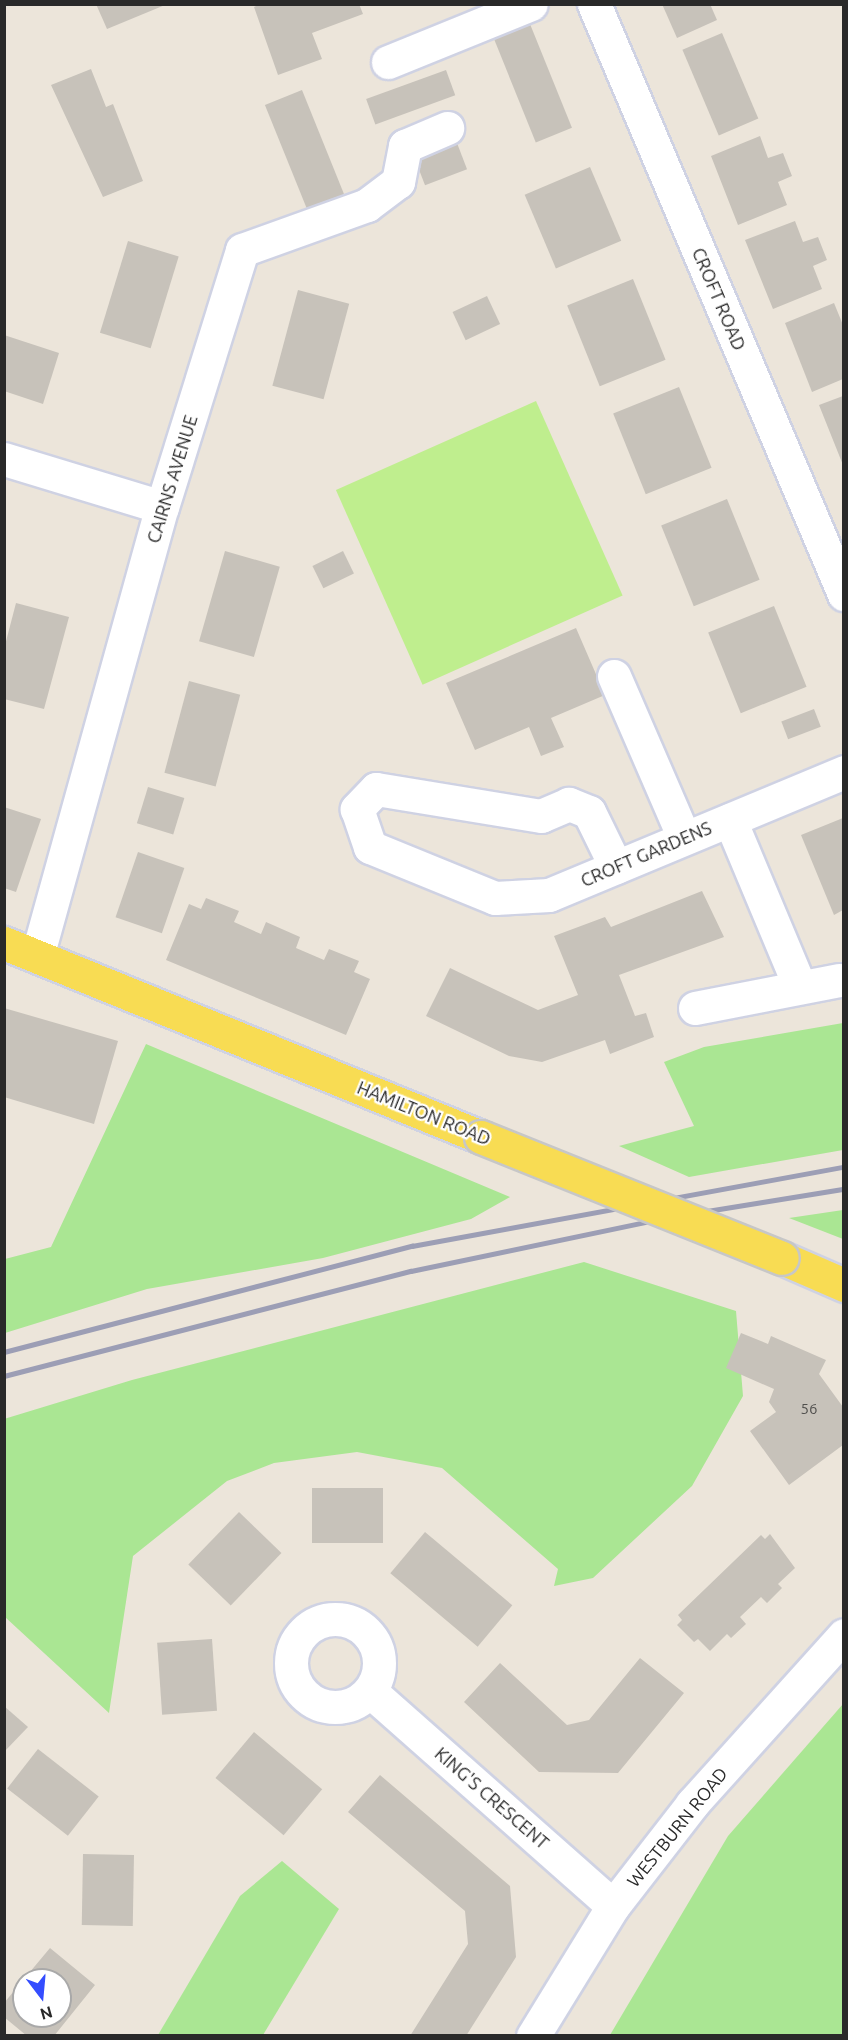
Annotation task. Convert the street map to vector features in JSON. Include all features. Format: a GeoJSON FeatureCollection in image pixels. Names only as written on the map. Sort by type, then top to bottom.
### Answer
{"type":"FeatureCollection","features":[{"type":"Feature","properties":{"kind":"main road","name":"HAMILTON ROAD"},"geometry":{"type":"LineString","coordinates":[[4,943],[38,953],[843,1285]]}},
{"type":"Feature","properties":{"kind":"street"},"geometry":{"type":"LineString","coordinates":[[388,62],[531,4]]}},
{"type":"Feature","properties":{"kind":"street","name":"CROFT ROAD"},"geometry":{"type":"LineString","coordinates":[[594,4],[843,594]]}},
{"type":"Feature","properties":{"kind":"street","name":"CAIRNS AVENUE"},"geometry":{"type":"LineString","coordinates":[[38,953],[162,507],[242,250],[367,205],[398,182],[405,146],[447,128]]}},
{"type":"Feature","properties":{"kind":"street"},"geometry":{"type":"LineString","coordinates":[[4,459],[162,507]]}},
{"type":"Feature","properties":{"kind":"street"},"geometry":{"type":"LineString","coordinates":[[614,676],[684,838]]}},
{"type":"Feature","properties":{"kind":"street","name":"CROFT GARDENS"},"geometry":{"type":"LineString","coordinates":[[616,867],[589,812],[569,804],[541,816],[376,789],[357,808],[370,847],[445,875],[495,898],[549,895],[616,867],[684,838],[843,772]]}},
{"type":"Feature","properties":{"kind":"street"},"geometry":{"type":"LineString","coordinates":[[729,820],[800,987]]}},
{"type":"Feature","properties":{"kind":"street"},"geometry":{"type":"LineString","coordinates":[[694,1008],[839,980]]}},
{"type":"Feature","properties":{"kind":"street","name":"WESTBURN ROAD"},"geometry":{"type":"LineString","coordinates":[[532,2036],[613,1906],[692,1804],[843,1635]]}},
{"type":"Feature","properties":{"kind":"street","name":"KING'S CRESCENT"},"geometry":{"type":"LineString","coordinates":[[370,1691],[613,1906]]}},
{"type":"Feature","properties":{"kind":"green space"},"geometry":{"type":"Polygon","coordinates":[[[536,401],[623,596],[423,685],[336,490],[536,401]]]}},
{"type":"Feature","properties":{"kind":"green space"},"geometry":{"type":"Polygon","coordinates":[[[843,1023],[843,1150],[689,1177],[619,1146],[694,1126],[664,1062],[704,1047],[843,1023]]]}},
{"type":"Feature","properties":{"kind":"green space"},"geometry":{"type":"Polygon","coordinates":[[[146,1044],[510,1197],[471,1219],[323,1258],[147,1289],[5,1333],[5,1259],[51,1247],[146,1044]]]}},
{"type":"Feature","properties":{"kind":"green space"},"geometry":{"type":"Polygon","coordinates":[[[843,1210],[843,1239],[789,1218],[843,1210]]]}},
{"type":"Feature","properties":{"kind":"green space"},"geometry":{"type":"Polygon","coordinates":[[[584,1262],[736,1311],[743,1396],[692,1486],[593,1578],[554,1586],[558,1569],[442,1468],[357,1452],[274,1463],[227,1481],[133,1556],[109,1713],[5,1617],[4,1419],[132,1380],[584,1262]]]}},
{"type":"Feature","properties":{"kind":"green space"},"geometry":{"type":"Polygon","coordinates":[[[843,1704],[843,2035],[610,2035],[728,1836],[843,1704]]]}},
{"type":"Feature","properties":{"kind":"green space"},"geometry":{"type":"Polygon","coordinates":[[[282,1861],[339,1909],[263,2035],[158,2035],[240,1896],[282,1861]]]}},
{"type":"Feature","properties":{"kind":"building"},"geometry":{"type":"Polygon","coordinates":[[[96,4],[165,4],[165,5],[107,29],[96,4]]]}},
{"type":"Feature","properties":{"kind":"building"},"geometry":{"type":"Polygon","coordinates":[[[260,4],[359,4],[363,14],[312,33],[322,59],[278,75],[254,7],[260,4]]]}},
{"type":"Feature","properties":{"kind":"building"},"geometry":{"type":"Polygon","coordinates":[[[662,4],[710,4],[717,20],[677,38],[662,4]]]}},
{"type":"Feature","properties":{"kind":"building"},"geometry":{"type":"Polygon","coordinates":[[[530,24],[572,128],[536,142],[494,39],[530,24]]]}},
{"type":"Feature","properties":{"kind":"building"},"geometry":{"type":"Polygon","coordinates":[[[722,33],[758,119],[719,135],[682,50],[722,33]]]}},
{"type":"Feature","properties":{"kind":"building"},"geometry":{"type":"Polygon","coordinates":[[[91,69],[106,107],[113,104],[143,181],[103,197],[51,85],[91,69]]]}},
{"type":"Feature","properties":{"kind":"building"},"geometry":{"type":"Polygon","coordinates":[[[446,70],[455,95],[375,124],[366,99],[446,70]]]}},
{"type":"Feature","properties":{"kind":"building"},"geometry":{"type":"Polygon","coordinates":[[[302,90],[345,197],[308,212],[265,105],[302,90]]]}},
{"type":"Feature","properties":{"kind":"building"},"geometry":{"type":"Polygon","coordinates":[[[760,136],[768,158],[783,153],[792,176],[778,182],[787,205],[738,225],[711,156],[760,136]]]}},
{"type":"Feature","properties":{"kind":"building"},"geometry":{"type":"Polygon","coordinates":[[[457,143],[467,169],[425,185],[415,159],[457,143]]]}},
{"type":"Feature","properties":{"kind":"building"},"geometry":{"type":"Polygon","coordinates":[[[590,167],[621,241],[556,268],[525,195],[590,167]]]}},
{"type":"Feature","properties":{"kind":"building"},"geometry":{"type":"Polygon","coordinates":[[[795,221],[803,242],[818,237],[827,260],[813,266],[822,289],[773,309],[745,240],[795,221]]]}},
{"type":"Feature","properties":{"kind":"building"},"geometry":{"type":"Polygon","coordinates":[[[128,241],[179,256],[151,348],[100,333],[128,241]]]}},
{"type":"Feature","properties":{"kind":"building"},"geometry":{"type":"Polygon","coordinates":[[[633,279],[666,360],[600,386],[567,306],[633,279]]]}},
{"type":"Feature","properties":{"kind":"building"},"geometry":{"type":"Polygon","coordinates":[[[298,290],[349,304],[324,399],[272,386],[298,290]]]}},
{"type":"Feature","properties":{"kind":"building"},"geometry":{"type":"Polygon","coordinates":[[[487,296],[500,324],[466,340],[453,312],[487,296]]]}},
{"type":"Feature","properties":{"kind":"building"},"geometry":{"type":"Polygon","coordinates":[[[834,303],[843,325],[843,379],[812,392],[785,323],[834,303]]]}},
{"type":"Feature","properties":{"kind":"building"},"geometry":{"type":"Polygon","coordinates":[[[4,335],[59,353],[43,404],[4,391],[4,335]]]}},
{"type":"Feature","properties":{"kind":"building"},"geometry":{"type":"Polygon","coordinates":[[[679,387],[712,468],[646,494],[613,414],[679,387]]]}},
{"type":"Feature","properties":{"kind":"building"},"geometry":{"type":"Polygon","coordinates":[[[843,396],[843,465],[819,405],[843,396]]]}},
{"type":"Feature","properties":{"kind":"building"},"geometry":{"type":"Polygon","coordinates":[[[727,499],[760,580],[694,606],[661,526],[727,499]]]}},
{"type":"Feature","properties":{"kind":"building"},"geometry":{"type":"Polygon","coordinates":[[[225,551],[280,567],[254,657],[199,641],[225,551]]]}},
{"type":"Feature","properties":{"kind":"building"},"geometry":{"type":"Polygon","coordinates":[[[343,551],[354,573],[323,588],[312,566],[343,551]]]}},
{"type":"Feature","properties":{"kind":"building"},"geometry":{"type":"Polygon","coordinates":[[[16,603],[69,617],[44,709],[4,699],[4,649],[16,603]]]}},
{"type":"Feature","properties":{"kind":"building"},"geometry":{"type":"Polygon","coordinates":[[[774,606],[807,687],[741,713],[708,633],[774,606]]]}},
{"type":"Feature","properties":{"kind":"building"},"geometry":{"type":"Polygon","coordinates":[[[576,628],[605,695],[551,718],[564,747],[541,756],[529,727],[475,750],[446,683],[576,628]]]}},
{"type":"Feature","properties":{"kind":"building"},"geometry":{"type":"Polygon","coordinates":[[[189,681],[240,695],[216,786],[164,773],[189,681]]]}},
{"type":"Feature","properties":{"kind":"building"},"geometry":{"type":"Polygon","coordinates":[[[814,709],[821,727],[788,739],[781,722],[814,709]]]}},
{"type":"Feature","properties":{"kind":"building"},"geometry":{"type":"Polygon","coordinates":[[[148,787],[184,798],[173,834],[137,823],[148,787]]]}},
{"type":"Feature","properties":{"kind":"building"},"geometry":{"type":"Polygon","coordinates":[[[4,807],[41,819],[16,892],[4,888],[4,807]]]}},
{"type":"Feature","properties":{"kind":"building"},"geometry":{"type":"Polygon","coordinates":[[[843,818],[843,910],[834,915],[801,835],[843,818]]]}},
{"type":"Feature","properties":{"kind":"building"},"geometry":{"type":"Polygon","coordinates":[[[138,852],[184,868],[162,933],[116,917],[138,852]]]}},
{"type":"Feature","properties":{"kind":"building"},"geometry":{"type":"Polygon","coordinates":[[[702,891],[724,937],[619,975],[635,1016],[646,1013],[654,1037],[610,1054],[605,1040],[542,1062],[509,1056],[426,1016],[450,968],[538,1010],[578,995],[554,936],[605,917],[611,927],[702,891]]]}},
{"type":"Feature","properties":{"kind":"building"},"geometry":{"type":"Polygon","coordinates":[[[206,898],[239,911],[234,922],[261,934],[266,922],[300,937],[296,948],[324,960],[329,949],[359,961],[354,972],[370,979],[346,1035],[166,960],[189,904],[201,909],[206,898]]]}},
{"type":"Feature","properties":{"kind":"building"},"geometry":{"type":"Polygon","coordinates":[[[4,1008],[118,1041],[94,1124],[4,1097],[4,1008]]]}},
{"type":"Feature","properties":{"kind":"building"},"geometry":{"type":"Polygon","coordinates":[[[741,1333],[768,1344],[771,1336],[826,1360],[819,1374],[843,1407],[843,1445],[789,1485],[750,1431],[776,1412],[769,1402],[774,1389],[726,1368],[741,1333]]]}},
{"type":"Feature","properties":{"kind":"building"},"geometry":{"type":"Polygon","coordinates":[[[312,1488],[383,1488],[383,1543],[312,1543],[312,1488]]]}},
{"type":"Feature","properties":{"kind":"building"},"geometry":{"type":"Polygon","coordinates":[[[239,1512],[281,1553],[231,1605],[188,1565],[239,1512]]]}},
{"type":"Feature","properties":{"kind":"building"},"geometry":{"type":"Polygon","coordinates":[[[425,1532],[512,1605],[478,1647],[390,1573],[425,1532]]]}},
{"type":"Feature","properties":{"kind":"building"},"geometry":{"type":"Polygon","coordinates":[[[770,1534],[795,1568],[778,1584],[782,1588],[767,1603],[761,1597],[740,1617],[746,1624],[731,1638],[727,1634],[710,1651],[698,1639],[694,1642],[677,1625],[682,1620],[678,1615],[761,1535],[765,1539],[770,1534]]]}},
{"type":"Feature","properties":{"kind":"building"},"geometry":{"type":"Polygon","coordinates":[[[212,1639],[217,1711],[162,1715],[157,1643],[212,1639]]]}},
{"type":"Feature","properties":{"kind":"building"},"geometry":{"type":"Polygon","coordinates":[[[640,1658],[684,1693],[618,1773],[539,1772],[464,1702],[500,1663],[567,1725],[589,1720],[640,1658]]]}},
{"type":"Feature","properties":{"kind":"building"},"geometry":{"type":"Polygon","coordinates":[[[4,1706],[28,1727],[4,1752],[4,1706]]]}},
{"type":"Feature","properties":{"kind":"building"},"geometry":{"type":"Polygon","coordinates":[[[254,1732],[322,1789],[284,1835],[215,1778],[254,1732]]]}},
{"type":"Feature","properties":{"kind":"building"},"geometry":{"type":"Polygon","coordinates":[[[38,1749],[99,1796],[68,1836],[7,1788],[38,1749]]]}},
{"type":"Feature","properties":{"kind":"building"},"geometry":{"type":"Polygon","coordinates":[[[380,1775],[510,1886],[516,1957],[466,2036],[410,2036],[468,1944],[465,1911],[348,1812],[380,1775]]]}},
{"type":"Feature","properties":{"kind":"building"},"geometry":{"type":"Polygon","coordinates":[[[83,1854],[134,1855],[133,1926],[82,1925],[83,1854]]]}},
{"type":"Feature","properties":{"kind":"building"},"geometry":{"type":"Polygon","coordinates":[[[50,1948],[95,1985],[72,2014],[72,1968],[33,1968],[50,1948]]]}},
{"type":"Feature","properties":{"kind":"building"},"geometry":{"type":"Polygon","coordinates":[[[12,1993],[12,2024],[4,2017],[4,2003],[12,1993]]]}},
{"type":"Feature","properties":{"kind":"building"},"geometry":{"type":"Polygon","coordinates":[[[17,2028],[60,2028],[54,2036],[27,2036],[17,2028]]]}},
{"type":"Feature","properties":{"kind":"railway"},"geometry":{"type":"LineString","coordinates":[[4,1352],[412,1246],[844,1167]]}},
{"type":"Feature","properties":{"kind":"railway"},"geometry":{"type":"LineString","coordinates":[[4,1376],[411,1271],[664,1218],[844,1189]]}}]}
